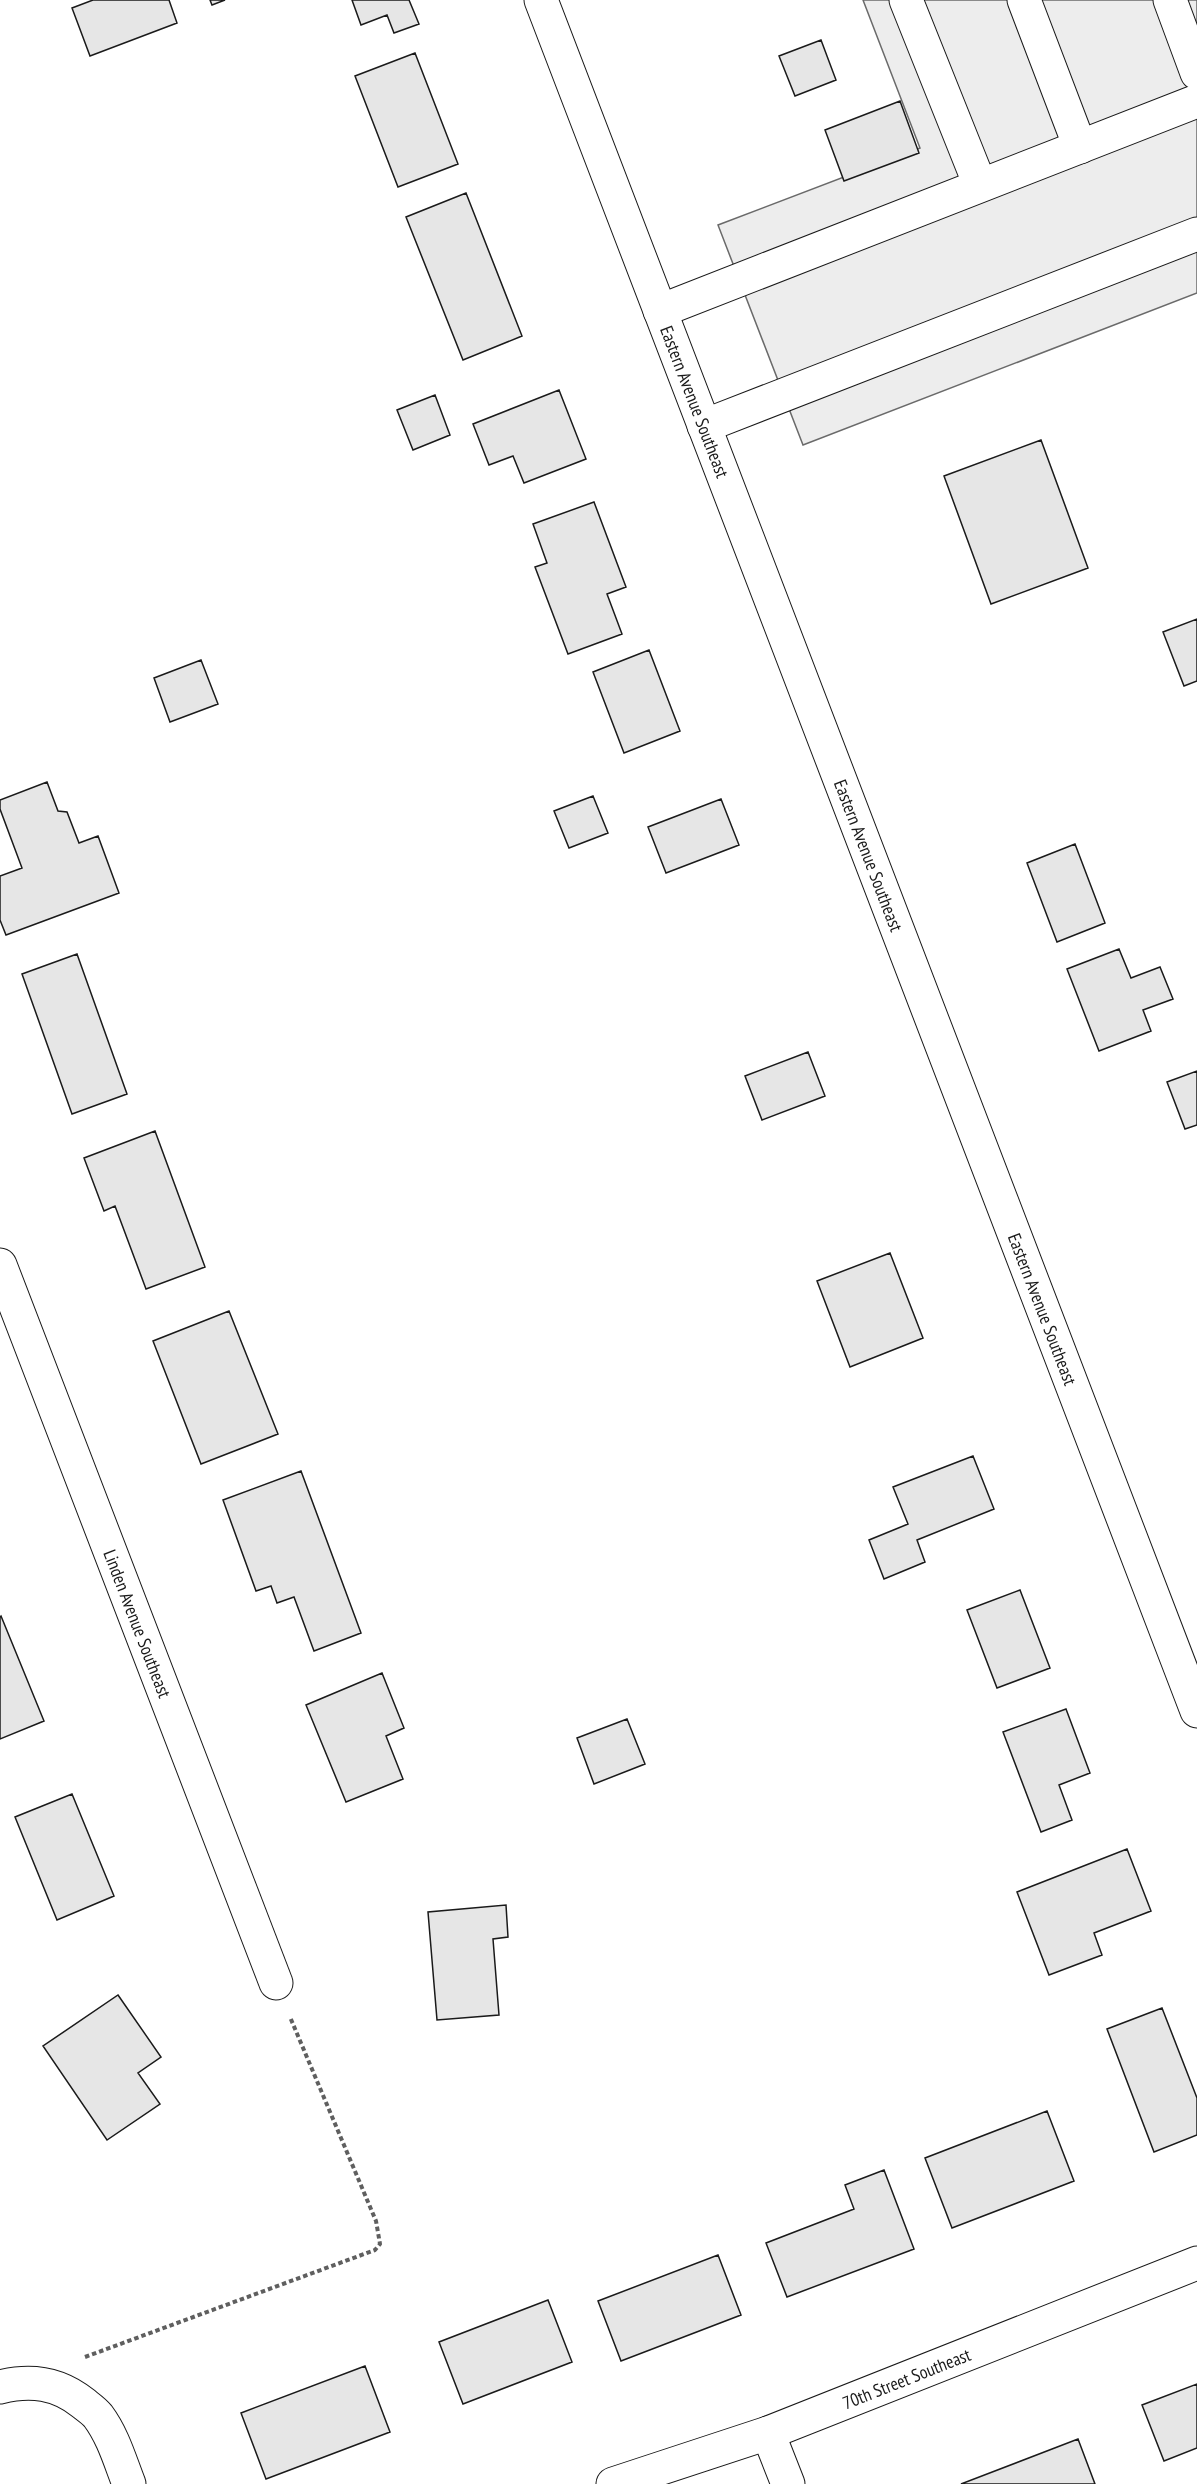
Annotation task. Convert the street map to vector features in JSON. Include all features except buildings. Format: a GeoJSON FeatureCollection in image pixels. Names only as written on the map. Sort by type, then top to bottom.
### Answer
{"type":"FeatureCollection","features":[{"type":"Feature","properties":{"kind":"street","name":"Eastern Avenue Southeast"},"geometry":{"type":"LineString","coordinates":[[541,0],[1197,1711]]}},
{"type":"Feature","properties":{"kind":"street"},"geometry":{"type":"LineString","coordinates":[[906,0],[980,185]]}},
{"type":"Feature","properties":{"kind":"street"},"geometry":{"type":"LineString","coordinates":[[1024,0],[1080,147]]}},
{"type":"Feature","properties":{"kind":"street"},"geometry":{"type":"LineString","coordinates":[[1170,0],[1197,73]]}},
{"type":"Feature","properties":{"kind":"street"},"geometry":{"type":"LineString","coordinates":[[660,311],[1197,101]]}},
{"type":"Feature","properties":{"kind":"street"},"geometry":{"type":"LineString","coordinates":[[704,426],[1197,234]]}},
{"type":"Feature","properties":{"kind":"street","name":"Linden Avenue Southeast"},"geometry":{"type":"LineString","coordinates":[[0,1265],[276,1983]]}},
{"type":"Feature","properties":{"kind":"street","name":"70th Street Southeast"},"geometry":{"type":"LineString","coordinates":[[613,2484],[768,2433],[1197,2263]]}},
{"type":"Feature","properties":{"kind":"street"},"geometry":{"type":"LineString","coordinates":[[0,2387],[21,2382],[38,2382],[69,2392],[96,2414],[112,2440],[129,2484]]}},
{"type":"Feature","properties":{"kind":"street"},"geometry":{"type":"LineString","coordinates":[[768,2433],[788,2484]]}},
{"type":"Feature","properties":{"kind":"path"},"geometry":{"type":"LineString","coordinates":[[38,2382],[80,2359],[375,2250],[380,2244],[376,2221],[276,1983]]}},
{"type":"Feature","properties":{"kind":"shaded area"},"geometry":{"type":"Polygon","coordinates":[[[863,0],[1197,0],[1197,293],[803,445],[718,225],[920,148],[863,0]]]}}]}
